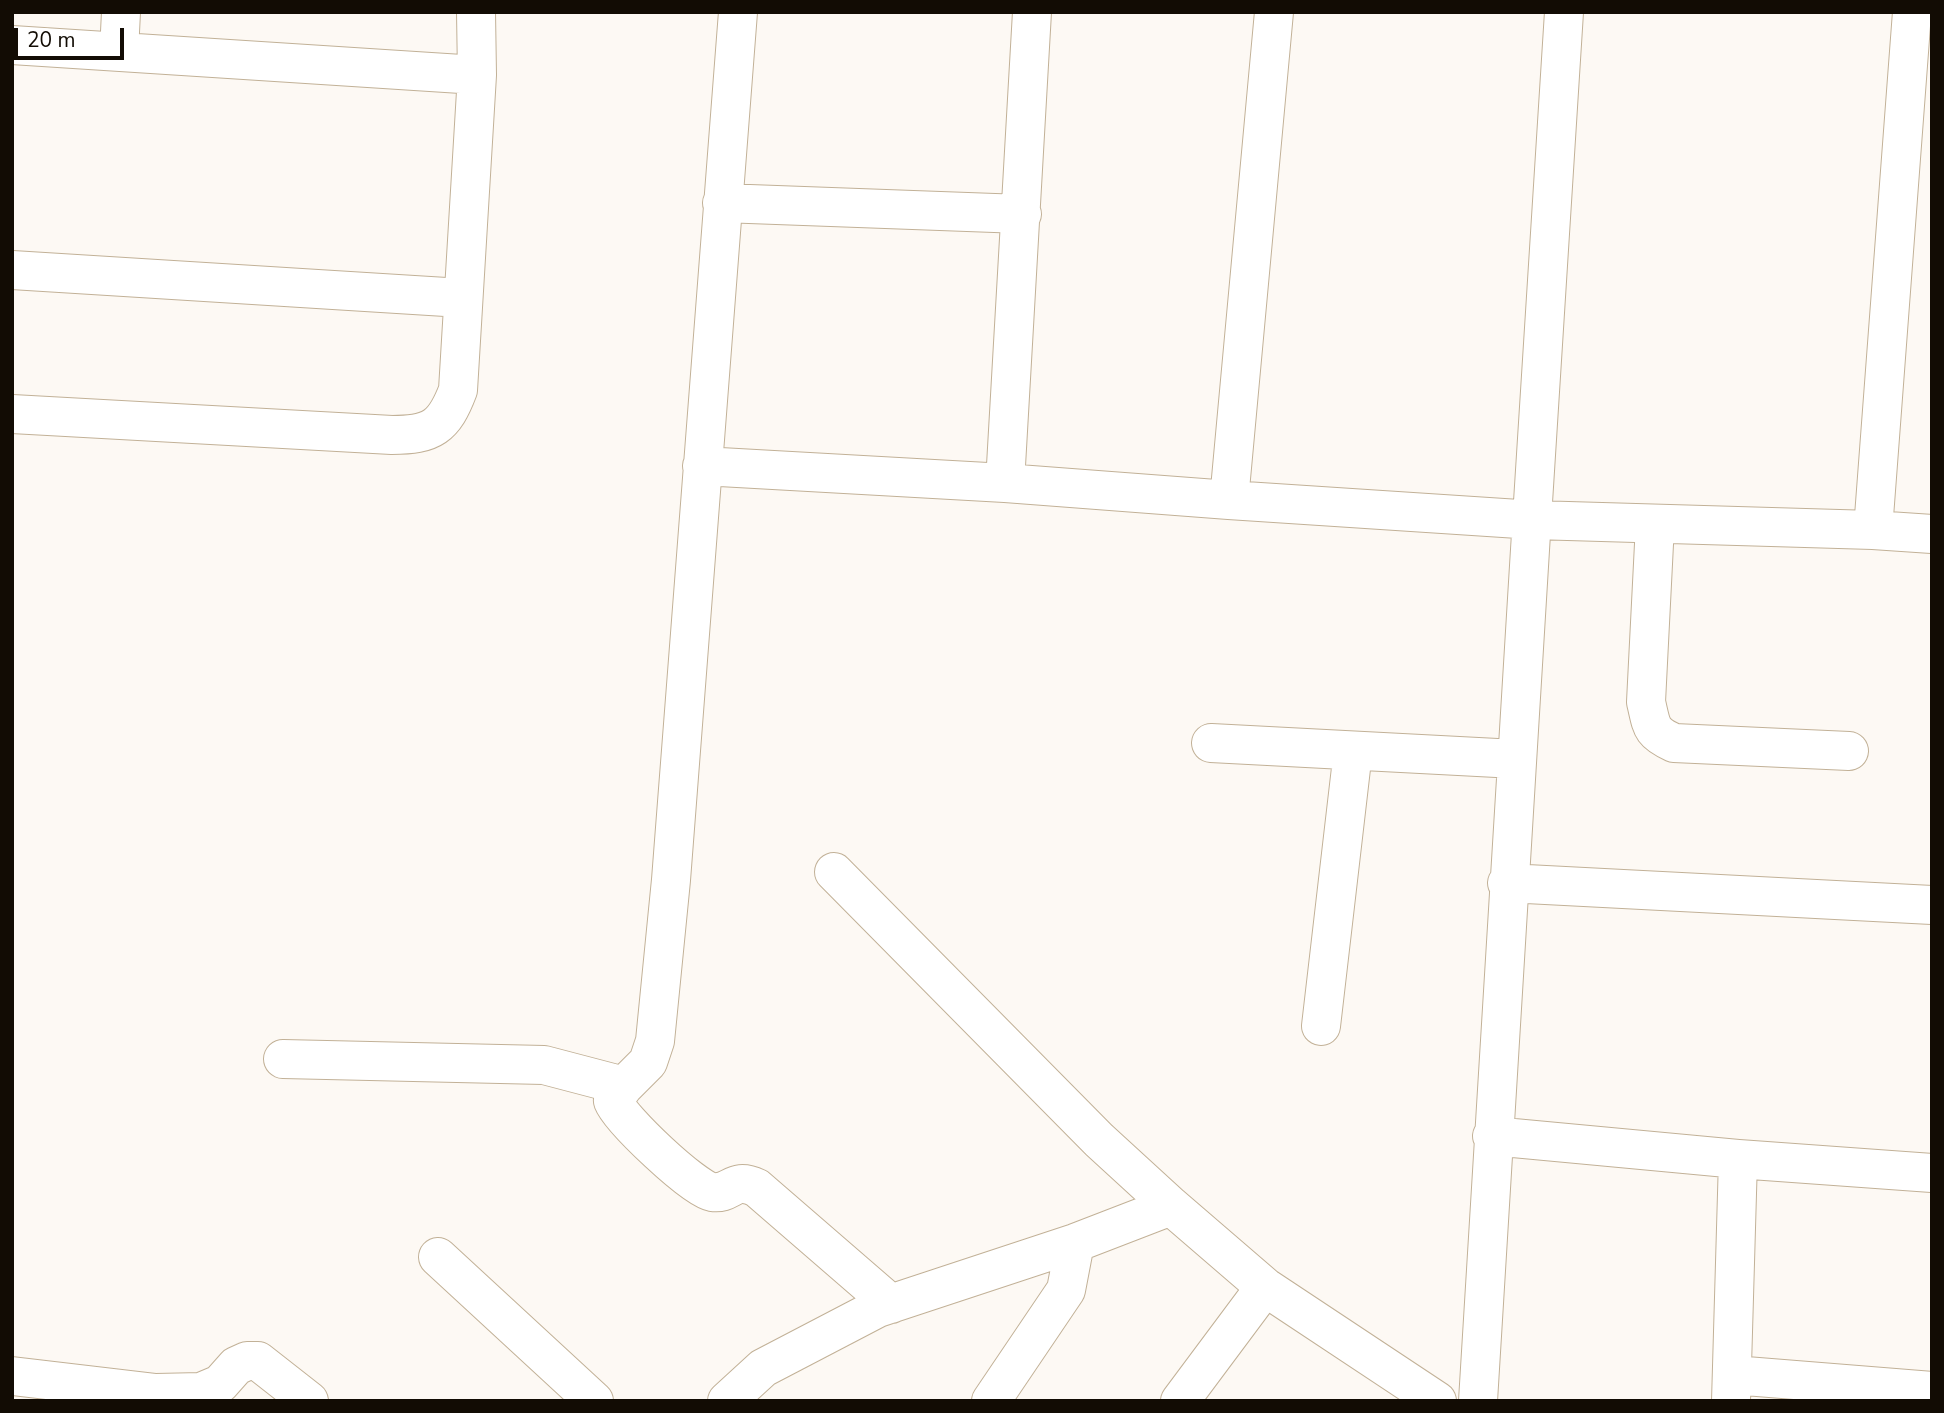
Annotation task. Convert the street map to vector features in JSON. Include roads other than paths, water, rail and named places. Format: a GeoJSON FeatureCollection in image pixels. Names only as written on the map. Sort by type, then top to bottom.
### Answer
{"type":"FeatureCollection","features":[{"type":"Feature","properties":{"kind":"street"},"geometry":{"type":"LineString","coordinates":[[118,52],[121,12]]}},
{"type":"Feature","properties":{"kind":"street"},"geometry":{"type":"LineString","coordinates":[[12,414],[413,435],[438,426],[449,412],[458,390],[477,75],[476,12]]}},
{"type":"Feature","properties":{"kind":"street"},"geometry":{"type":"LineString","coordinates":[[738,12],[671,880],[655,1041],[648,1062],[613,1101],[616,1110],[627,1122],[693,1181],[708,1191],[716,1192],[740,1183],[757,1188],[891,1304]]}},
{"type":"Feature","properties":{"kind":"street"},"geometry":{"type":"LineString","coordinates":[[1005,483],[1032,12]]}},
{"type":"Feature","properties":{"kind":"street"},"geometry":{"type":"LineString","coordinates":[[1229,500],[1274,12]]}},
{"type":"Feature","properties":{"kind":"street"},"geometry":{"type":"LineString","coordinates":[[1478,1401],[1507,883],[1534,520],[1564,12]]}},
{"type":"Feature","properties":{"kind":"street"},"geometry":{"type":"LineString","coordinates":[[1872,530],[1912,12]]}},
{"type":"Feature","properties":{"kind":"street"},"geometry":{"type":"LineString","coordinates":[[12,45],[477,75]]}},
{"type":"Feature","properties":{"kind":"street"},"geometry":{"type":"LineString","coordinates":[[722,202],[1022,214]]}},
{"type":"Feature","properties":{"kind":"street"},"geometry":{"type":"LineString","coordinates":[[12,270],[462,298]]}},
{"type":"Feature","properties":{"kind":"street"},"geometry":{"type":"LineString","coordinates":[[702,466],[1005,483],[1534,520],[1932,534]]}},
{"type":"Feature","properties":{"kind":"street"},"geometry":{"type":"LineString","coordinates":[[1655,524],[1646,702],[1651,725],[1657,736],[1674,743],[1849,751]]}},
{"type":"Feature","properties":{"kind":"street"},"geometry":{"type":"LineString","coordinates":[[1211,743],[1516,759]]}},
{"type":"Feature","properties":{"kind":"street"},"geometry":{"type":"LineString","coordinates":[[1321,1026],[1353,751]]}},
{"type":"Feature","properties":{"kind":"street"},"geometry":{"type":"LineString","coordinates":[[834,872],[1099,1140],[1171,1206],[1265,1287],[1437,1401]]}},
{"type":"Feature","properties":{"kind":"street"},"geometry":{"type":"LineString","coordinates":[[1507,883],[1932,905]]}},
{"type":"Feature","properties":{"kind":"street"},"geometry":{"type":"LineString","coordinates":[[283,1059],[544,1065],[624,1086]]}},
{"type":"Feature","properties":{"kind":"street"},"geometry":{"type":"LineString","coordinates":[[1492,1136],[1738,1159],[1932,1172]]}},
{"type":"Feature","properties":{"kind":"street"},"geometry":{"type":"LineString","coordinates":[[1738,1159],[1732,1388],[1932,1391]]}},
{"type":"Feature","properties":{"kind":"street"},"geometry":{"type":"LineString","coordinates":[[727,1401],[763,1368],[878,1308],[1075,1243],[1171,1206]]}},
{"type":"Feature","properties":{"kind":"street"},"geometry":{"type":"LineString","coordinates":[[991,1401],[1066,1290],[1075,1243]]}},
{"type":"Feature","properties":{"kind":"street"},"geometry":{"type":"LineString","coordinates":[[438,1257],[594,1401]]}},
{"type":"Feature","properties":{"kind":"street"},"geometry":{"type":"LineString","coordinates":[[1180,1401],[1265,1287]]}},
{"type":"Feature","properties":{"kind":"street"},"geometry":{"type":"LineString","coordinates":[[12,1376],[156,1393],[201,1392],[220,1384],[236,1366],[247,1360],[258,1361],[309,1401]]}}]}
